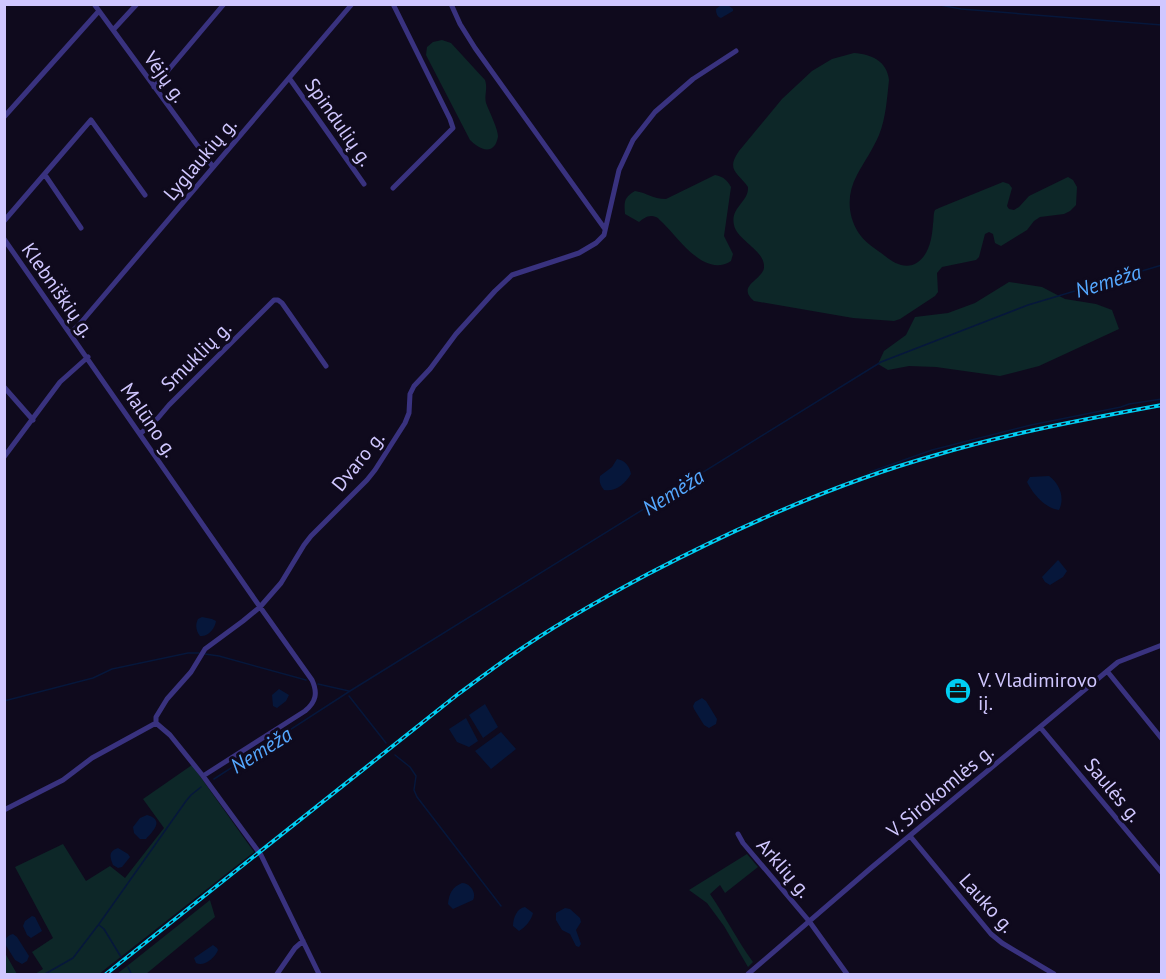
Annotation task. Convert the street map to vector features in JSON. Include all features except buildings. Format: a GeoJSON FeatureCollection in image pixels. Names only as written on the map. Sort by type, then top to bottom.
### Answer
{"type":"FeatureCollection","features":[{"type":"Feature","properties":{"kind":"street","name":"Vėjų g."},"geometry":{"type":"LineString","coordinates":[[94,4],[213,167]]}},
{"type":"Feature","properties":{"kind":"street"},"geometry":{"type":"LineString","coordinates":[[113,30],[137,4]]}},
{"type":"Feature","properties":{"kind":"street"},"geometry":{"type":"LineString","coordinates":[[154,87],[225,4]]}},
{"type":"Feature","properties":{"kind":"street","name":"Lyglaukių g."},"geometry":{"type":"LineString","coordinates":[[70,333],[352,4]]}},
{"type":"Feature","properties":{"kind":"street"},"geometry":{"type":"LineString","coordinates":[[393,4],[453,128],[393,188]]}},
{"type":"Feature","properties":{"kind":"street"},"geometry":{"type":"LineString","coordinates":[[451,4],[475,48],[605,230]]}},
{"type":"Feature","properties":{"kind":"street"},"geometry":{"type":"LineString","coordinates":[[4,117],[98,12]]}},
{"type":"Feature","properties":{"kind":"street"},"geometry":{"type":"LineString","coordinates":[[605,230],[619,170],[633,140],[655,112],[710,67],[736,51]]}},
{"type":"Feature","properties":{"kind":"street","name":"Spindulių g."},"geometry":{"type":"LineString","coordinates":[[288,78],[363,184]]}},
{"type":"Feature","properties":{"kind":"street"},"geometry":{"type":"LineString","coordinates":[[4,221],[91,120],[145,195]]}},
{"type":"Feature","properties":{"kind":"street"},"geometry":{"type":"LineString","coordinates":[[45,175],[81,228]]}},
{"type":"Feature","properties":{"kind":"street","name":"Dvaro g."},"geometry":{"type":"LineString","coordinates":[[156,723],[156,717],[167,699],[191,672],[205,649],[260,607],[281,583],[304,544],[375,470],[405,423],[409,413],[410,394],[414,386],[474,312],[512,275],[579,253],[601,240],[605,230]]}},
{"type":"Feature","properties":{"kind":"street","name":"Klebniškių g."},"geometry":{"type":"LineString","coordinates":[[4,239],[88,357]]}},
{"type":"Feature","properties":{"kind":"street","name":"Smuklių g."},"geometry":{"type":"LineString","coordinates":[[140,434],[274,300],[282,303],[326,366]]}},
{"type":"Feature","properties":{"kind":"street"},"geometry":{"type":"LineString","coordinates":[[4,457],[60,382],[88,357]]}},
{"type":"Feature","properties":{"kind":"street","name":"Malūno g."},"geometry":{"type":"LineString","coordinates":[[88,357],[315,687],[315,700],[305,711],[203,776]]}},
{"type":"Feature","properties":{"kind":"street"},"geometry":{"type":"LineString","coordinates":[[4,387],[33,420]]}},
{"type":"Feature","properties":{"kind":"street","name":"V. Sirokomlės g."},"geometry":{"type":"LineString","coordinates":[[748,975],[809,921],[1118,662],[1161,645]]}},
{"type":"Feature","properties":{"kind":"street"},"geometry":{"type":"LineString","coordinates":[[1107,671],[1161,739]]}},
{"type":"Feature","properties":{"kind":"street"},"geometry":{"type":"LineString","coordinates":[[4,810],[63,780],[92,758],[156,723],[170,735],[203,776],[261,855],[319,975]]}},
{"type":"Feature","properties":{"kind":"street","name":"Saulės g."},"geometry":{"type":"LineString","coordinates":[[1040,726],[1161,873]]}},
{"type":"Feature","properties":{"kind":"street","name":"Arklių g."},"geometry":{"type":"LineString","coordinates":[[738,834],[743,843],[809,921],[844,973]]}},
{"type":"Feature","properties":{"kind":"street","name":"Lauko g."},"geometry":{"type":"LineString","coordinates":[[910,836],[991,934],[1002,944],[1054,975]]}},
{"type":"Feature","properties":{"kind":"street"},"geometry":{"type":"LineString","coordinates":[[277,975],[295,948],[303,941]]}},
{"type":"Feature","properties":{"kind":"green space"},"geometry":{"type":"Polygon","coordinates":[[[442,40],[451,43],[485,80],[486,103],[498,136],[492,148],[482,149],[470,140],[426,55],[427,47],[433,42],[442,40]]]}},
{"type":"Feature","properties":{"kind":"green space"},"geometry":{"type":"Polygon","coordinates":[[[854,53],[872,57],[882,63],[889,80],[881,128],[851,189],[850,211],[854,225],[861,236],[893,261],[910,266],[922,258],[930,244],[935,210],[1003,182],[1012,188],[1007,206],[1014,210],[1029,196],[1068,177],[1077,187],[1076,205],[1070,211],[1040,217],[1027,230],[1001,246],[995,243],[993,234],[989,232],[985,234],[979,257],[976,260],[942,267],[937,273],[938,292],[935,296],[894,321],[853,318],[754,301],[748,291],[763,271],[763,260],[736,230],[733,219],[748,192],[748,187],[733,167],[739,151],[782,99],[812,71],[832,59],[854,53]]]}},
{"type":"Feature","properties":{"kind":"green space"},"geometry":{"type":"Polygon","coordinates":[[[715,175],[725,179],[731,187],[724,236],[733,254],[731,261],[721,265],[702,261],[685,247],[657,217],[649,216],[639,222],[625,214],[626,200],[635,191],[666,199],[715,175]]]}},
{"type":"Feature","properties":{"kind":"green space"},"geometry":{"type":"Polygon","coordinates":[[[1009,282],[1042,287],[1065,299],[1096,304],[1112,310],[1119,329],[1039,366],[1000,376],[936,367],[909,366],[888,370],[878,364],[884,351],[906,335],[915,317],[948,313],[975,303],[1009,282]]]}},
{"type":"Feature","properties":{"kind":"green space"},"geometry":{"type":"Polygon","coordinates":[[[192,765],[254,852],[99,974],[35,974],[43,969],[32,952],[53,938],[15,867],[63,844],[86,881],[110,866],[125,878],[164,828],[143,799],[192,765]]]}},
{"type":"Feature","properties":{"kind":"green space"},"geometry":{"type":"Polygon","coordinates":[[[747,854],[758,867],[725,893],[720,885],[710,894],[753,962],[748,967],[724,926],[707,903],[689,890],[747,854]]]}},
{"type":"Feature","properties":{"kind":"green space"},"geometry":{"type":"Polygon","coordinates":[[[210,900],[215,917],[146,974],[117,974],[210,900]]]}},
{"type":"Feature","properties":{"kind":"green space"},"geometry":{"type":"Polygon","coordinates":[[[5,953],[17,974],[5,974],[5,953]]]}},
{"type":"Feature","properties":{"kind":"water"},"geometry":{"type":"Polygon","coordinates":[[[721,5],[728,5],[733,11],[719,17],[716,9],[721,5]]]}},
{"type":"Feature","properties":{"kind":"water"},"geometry":{"type":"Polygon","coordinates":[[[617,459],[627,464],[631,474],[620,486],[612,490],[604,490],[600,483],[600,476],[612,467],[617,459]]]}},
{"type":"Feature","properties":{"kind":"water"},"geometry":{"type":"Polygon","coordinates":[[[1049,476],[1060,491],[1062,501],[1059,510],[1040,500],[1027,482],[1030,477],[1049,476]]]}},
{"type":"Feature","properties":{"kind":"water"},"geometry":{"type":"Polygon","coordinates":[[[1058,560],[1067,571],[1063,577],[1050,585],[1042,577],[1058,560]]]}},
{"type":"Feature","properties":{"kind":"water"},"geometry":{"type":"Polygon","coordinates":[[[202,617],[216,621],[211,632],[200,636],[196,623],[202,617]]]}},
{"type":"Feature","properties":{"kind":"water"},"geometry":{"type":"Polygon","coordinates":[[[279,689],[289,695],[286,701],[277,708],[273,706],[272,695],[279,689]]]}},
{"type":"Feature","properties":{"kind":"water"},"geometry":{"type":"Polygon","coordinates":[[[702,698],[717,719],[716,724],[709,728],[704,725],[693,706],[702,698]]]}},
{"type":"Feature","properties":{"kind":"water"},"geometry":{"type":"Polygon","coordinates":[[[485,704],[498,727],[483,738],[469,715],[485,704]]]}},
{"type":"Feature","properties":{"kind":"water"},"geometry":{"type":"Polygon","coordinates":[[[466,718],[478,741],[469,747],[457,742],[449,729],[466,718]]]}},
{"type":"Feature","properties":{"kind":"water"},"geometry":{"type":"Polygon","coordinates":[[[501,732],[516,749],[491,769],[475,751],[501,732]]]}},
{"type":"Feature","properties":{"kind":"water"},"geometry":{"type":"Polygon","coordinates":[[[147,815],[155,820],[156,826],[146,839],[140,839],[134,833],[133,827],[140,818],[147,815]]]}},
{"type":"Feature","properties":{"kind":"water"},"geometry":{"type":"Polygon","coordinates":[[[118,848],[130,857],[122,867],[118,868],[113,865],[111,855],[118,848]]]}},
{"type":"Feature","properties":{"kind":"water"},"geometry":{"type":"Polygon","coordinates":[[[462,883],[470,887],[473,900],[453,909],[448,904],[450,894],[462,883]]]}},
{"type":"Feature","properties":{"kind":"water"},"geometry":{"type":"Polygon","coordinates":[[[525,907],[533,913],[528,923],[519,931],[513,926],[514,920],[518,911],[525,907]]]}},
{"type":"Feature","properties":{"kind":"water"},"geometry":{"type":"Polygon","coordinates":[[[565,908],[570,909],[580,918],[581,922],[576,930],[581,944],[579,947],[576,946],[570,934],[562,930],[556,920],[556,913],[565,908]]]}},
{"type":"Feature","properties":{"kind":"water"},"geometry":{"type":"Polygon","coordinates":[[[32,916],[35,917],[42,931],[31,938],[23,926],[25,921],[32,916]]]}},
{"type":"Feature","properties":{"kind":"water"},"geometry":{"type":"Polygon","coordinates":[[[13,934],[29,956],[22,964],[15,960],[5,944],[5,940],[13,934]]]}},
{"type":"Feature","properties":{"kind":"water"},"geometry":{"type":"Polygon","coordinates":[[[213,945],[218,950],[214,956],[206,963],[196,963],[194,958],[213,945]]]}},
{"type":"Feature","properties":{"kind":"waterway"},"geometry":{"type":"LineString","coordinates":[[935,4],[961,9],[1162,25]]}},
{"type":"Feature","properties":{"kind":"waterway","name":"Nemėža"},"geometry":{"type":"LineString","coordinates":[[214,779],[350,691],[881,362],[1028,305],[1162,265]]}},
{"type":"Feature","properties":{"kind":"waterway"},"geometry":{"type":"LineString","coordinates":[[870,472],[932,450],[1031,425],[1162,399]]}},
{"type":"Feature","properties":{"kind":"waterway"},"geometry":{"type":"LineString","coordinates":[[4,701],[93,678],[112,669],[188,653],[199,653]]}},
{"type":"Feature","properties":{"kind":"waterway"},"geometry":{"type":"LineString","coordinates":[[205,654],[306,680]]}},
{"type":"Feature","properties":{"kind":"waterway"},"geometry":{"type":"LineString","coordinates":[[318,684],[349,691]]}},
{"type":"Feature","properties":{"kind":"waterway"},"geometry":{"type":"LineString","coordinates":[[349,696],[386,743]]}},
{"type":"Feature","properties":{"kind":"waterway"},"geometry":{"type":"LineString","coordinates":[[395,755],[410,767],[416,776],[414,790],[417,797],[501,906]]}},
{"type":"Feature","properties":{"kind":"waterway","name":"Nemėža"},"geometry":{"type":"LineString","coordinates":[[45,974],[73,958],[186,801],[201,787]]}},
{"type":"Feature","properties":{"kind":"waterway"},"geometry":{"type":"LineString","coordinates":[[99,925],[104,929],[121,957]]}},
{"type":"Feature","properties":{"kind":"waterway"},"geometry":{"type":"LineString","coordinates":[[128,967],[131,973]]}},
{"type":"Feature","properties":{"kind":"railway"},"geometry":{"type":"LineString","coordinates":[[106,974],[457,695],[545,633],[630,583],[789,507],[899,466],[1020,433],[1162,405]]}},
{"type":"Feature","properties":{"kind":"place","name":"V. Vladimirovo iį."},"geometry":{"type":"Point","coordinates":[958,691]}}]}
